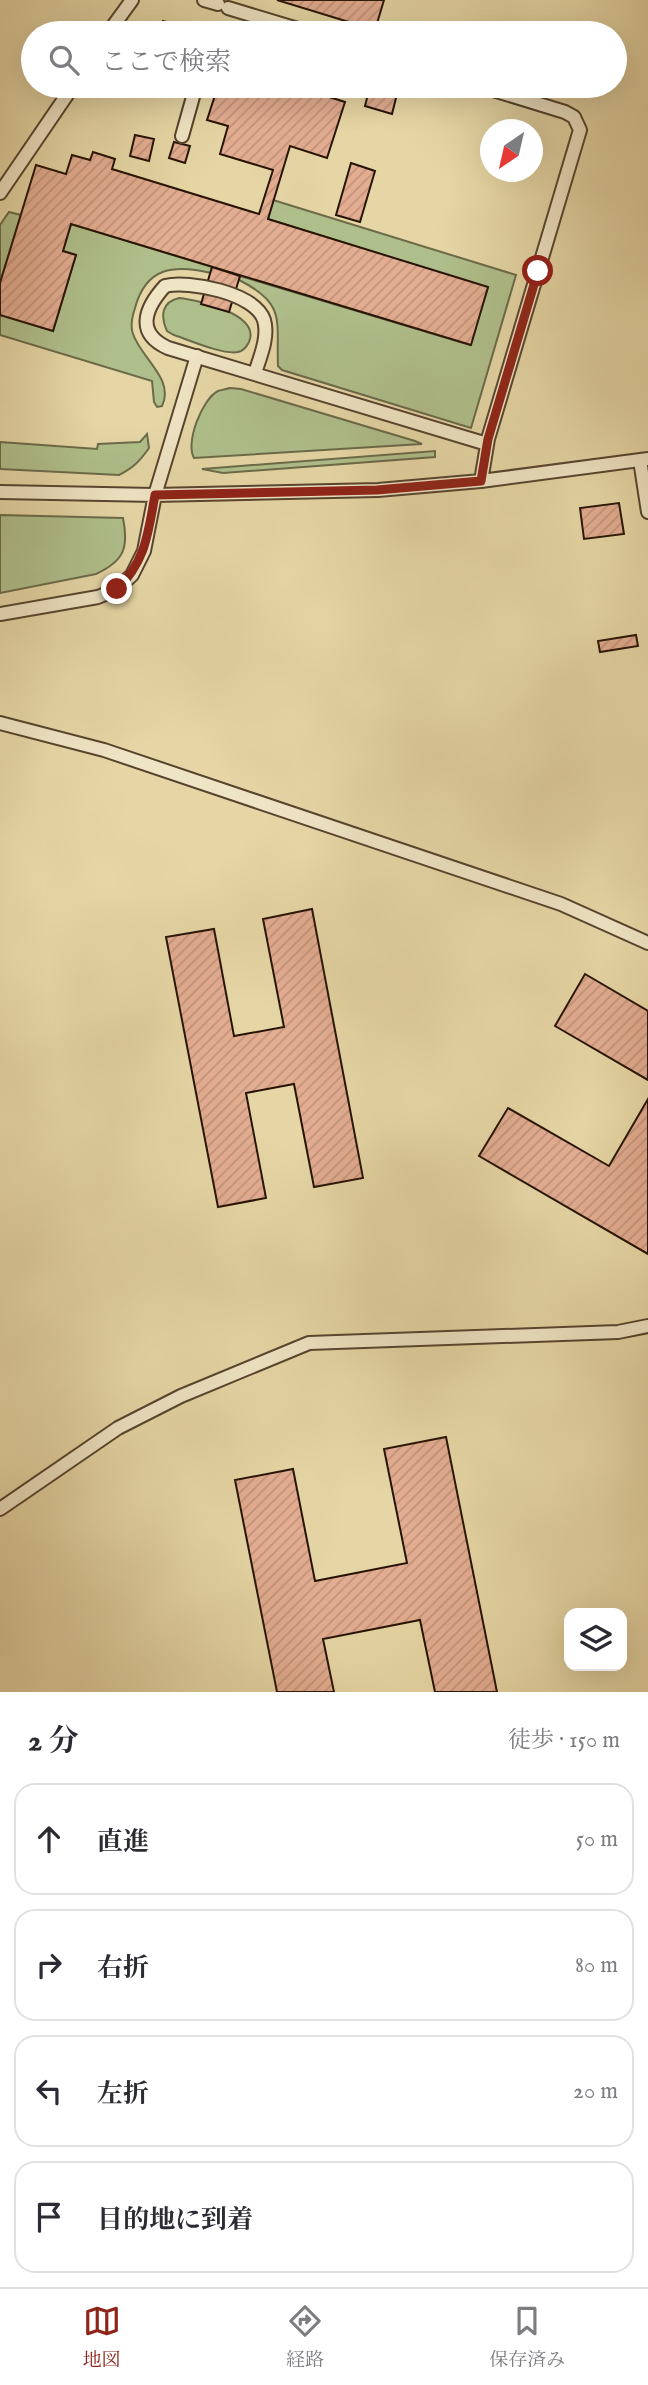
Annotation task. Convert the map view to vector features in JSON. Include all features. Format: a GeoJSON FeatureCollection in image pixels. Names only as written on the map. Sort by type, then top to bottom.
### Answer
{"type":"FeatureCollection","features":[{"type":"Feature","properties":{"kind":"lane"},"geometry":{"type":"LineString","coordinates":[[117,21],[132,0]]}},
{"type":"Feature","properties":{"kind":"lane"},"geometry":{"type":"LineString","coordinates":[[204,0],[271,21]]}},
{"type":"Feature","properties":{"kind":"lane"},"geometry":{"type":"LineString","coordinates":[[0,193],[65,98]]}},
{"type":"Feature","properties":{"kind":"lane"},"geometry":{"type":"LineString","coordinates":[[182,135],[193,98]]}},
{"type":"Feature","properties":{"kind":"lane"},"geometry":{"type":"LineString","coordinates":[[481,481],[487,444],[580,130],[574,117],[565,112],[519,98]]}},
{"type":"Feature","properties":{"kind":"lane"},"geometry":{"type":"LineString","coordinates":[[255,373],[266,332],[265,321],[256,307],[239,298],[200,286],[177,283],[165,286],[152,300],[146,323],[154,342],[197,356],[487,444]]}},
{"type":"Feature","properties":{"kind":"lane"},"geometry":{"type":"LineString","coordinates":[[0,614],[98,597],[117,589],[132,575],[144,551],[155,495],[197,356]]}},
{"type":"Feature","properties":{"kind":"lane"},"geometry":{"type":"LineString","coordinates":[[0,492],[155,495],[377,490],[481,481],[644,459],[648,512]]}},
{"type":"Feature","properties":{"kind":"lane"},"geometry":{"type":"LineString","coordinates":[[0,723],[104,750],[561,904],[648,943]]}},
{"type":"Feature","properties":{"kind":"lane"},"geometry":{"type":"LineString","coordinates":[[0,1509],[118,1428],[180,1396],[309,1343],[618,1332],[648,1326]]}},
{"type":"Feature","properties":{"kind":"green space"},"geometry":{"type":"Polygon","coordinates":[[[273,200],[516,275],[471,428],[282,370],[278,366],[276,315],[265,297],[239,280],[240,276],[470,345],[488,288],[268,219],[273,200]]]}},
{"type":"Feature","properties":{"kind":"green space"},"geometry":{"type":"Polygon","coordinates":[[[9,212],[21,215],[0,283],[0,225],[9,212]]]}},
{"type":"Feature","properties":{"kind":"green space"},"geometry":{"type":"Polygon","coordinates":[[[71,224],[212,267],[211,273],[185,269],[163,272],[146,284],[140,294],[132,318],[132,331],[161,378],[165,396],[162,406],[157,407],[154,402],[152,381],[0,335],[0,315],[53,331],[76,255],[63,251],[71,224]]]}},
{"type":"Feature","properties":{"kind":"green space"},"geometry":{"type":"Polygon","coordinates":[[[179,298],[213,305],[237,316],[250,332],[249,342],[238,352],[224,351],[167,331],[164,310],[169,303],[179,298]]]}},
{"type":"Feature","properties":{"kind":"green space"},"geometry":{"type":"Polygon","coordinates":[[[241,389],[422,444],[194,458],[193,432],[201,412],[218,391],[241,389]]]}},
{"type":"Feature","properties":{"kind":"green space"},"geometry":{"type":"Polygon","coordinates":[[[147,434],[149,448],[136,464],[119,475],[0,469],[0,442],[97,449],[98,444],[140,442],[147,434]]]}},
{"type":"Feature","properties":{"kind":"green space"},"geometry":{"type":"Polygon","coordinates":[[[435,451],[435,457],[223,473],[202,469],[435,451]]]}},
{"type":"Feature","properties":{"kind":"green space"},"geometry":{"type":"Polygon","coordinates":[[[0,515],[123,518],[124,545],[113,564],[96,574],[0,593],[0,515]]]}},
{"type":"Feature","properties":{"kind":"building"},"geometry":{"type":"Polygon","coordinates":[[[277,0],[384,0],[378,21],[346,21],[277,0]]]}},
{"type":"Feature","properties":{"kind":"building"},"geometry":{"type":"Polygon","coordinates":[[[214,98],[332,98],[345,102],[327,158],[290,146],[268,219],[488,287],[471,345],[71,224],[63,251],[76,255],[53,331],[0,315],[0,283],[36,165],[66,174],[72,155],[90,160],[93,152],[115,159],[112,169],[259,214],[273,170],[220,154],[228,126],[207,120],[214,98]]]}},
{"type":"Feature","properties":{"kind":"building"},"geometry":{"type":"Polygon","coordinates":[[[367,98],[396,98],[392,114],[365,106],[367,98]]]}},
{"type":"Feature","properties":{"kind":"building"},"geometry":{"type":"Polygon","coordinates":[[[135,135],[154,139],[149,161],[130,156],[135,135]]]}},
{"type":"Feature","properties":{"kind":"building"},"geometry":{"type":"Polygon","coordinates":[[[174,142],[190,146],[185,163],[169,158],[174,142]]]}},
{"type":"Feature","properties":{"kind":"building"},"geometry":{"type":"Polygon","coordinates":[[[351,163],[375,171],[360,222],[336,215],[351,163]]]}},
{"type":"Feature","properties":{"kind":"building"},"geometry":{"type":"Polygon","coordinates":[[[212,267],[240,276],[229,312],[201,304],[212,267]]]}},
{"type":"Feature","properties":{"kind":"building"},"geometry":{"type":"Polygon","coordinates":[[[619,503],[624,534],[584,539],[580,508],[619,503]]]}},
{"type":"Feature","properties":{"kind":"building"},"geometry":{"type":"Polygon","coordinates":[[[636,635],[638,646],[600,652],[598,641],[636,635]]]}},
{"type":"Feature","properties":{"kind":"building"},"geometry":{"type":"Polygon","coordinates":[[[312,909],[363,1178],[314,1187],[294,1084],[246,1093],[266,1198],[218,1207],[166,937],[214,929],[234,1036],[284,1027],[263,919],[312,909]]]}},
{"type":"Feature","properties":{"kind":"building"},"geometry":{"type":"Polygon","coordinates":[[[585,974],[648,1011],[648,1080],[555,1026],[585,974]]]}},
{"type":"Feature","properties":{"kind":"building"},"geometry":{"type":"Polygon","coordinates":[[[648,1099],[648,1254],[479,1156],[508,1108],[609,1166],[648,1099]]]}},
{"type":"Feature","properties":{"kind":"building"},"geometry":{"type":"Polygon","coordinates":[[[446,1437],[497,1692],[435,1692],[420,1620],[323,1639],[334,1692],[277,1692],[235,1480],[293,1469],[315,1581],[407,1563],[384,1449],[446,1437]]]}},
{"type":"Feature","properties":{"kind":"route"},"geometry":{"type":"LineString","coordinates":[[117,589],[132,575],[144,551],[155,495],[377,490],[481,481],[488,439],[538,271]]}}]}
